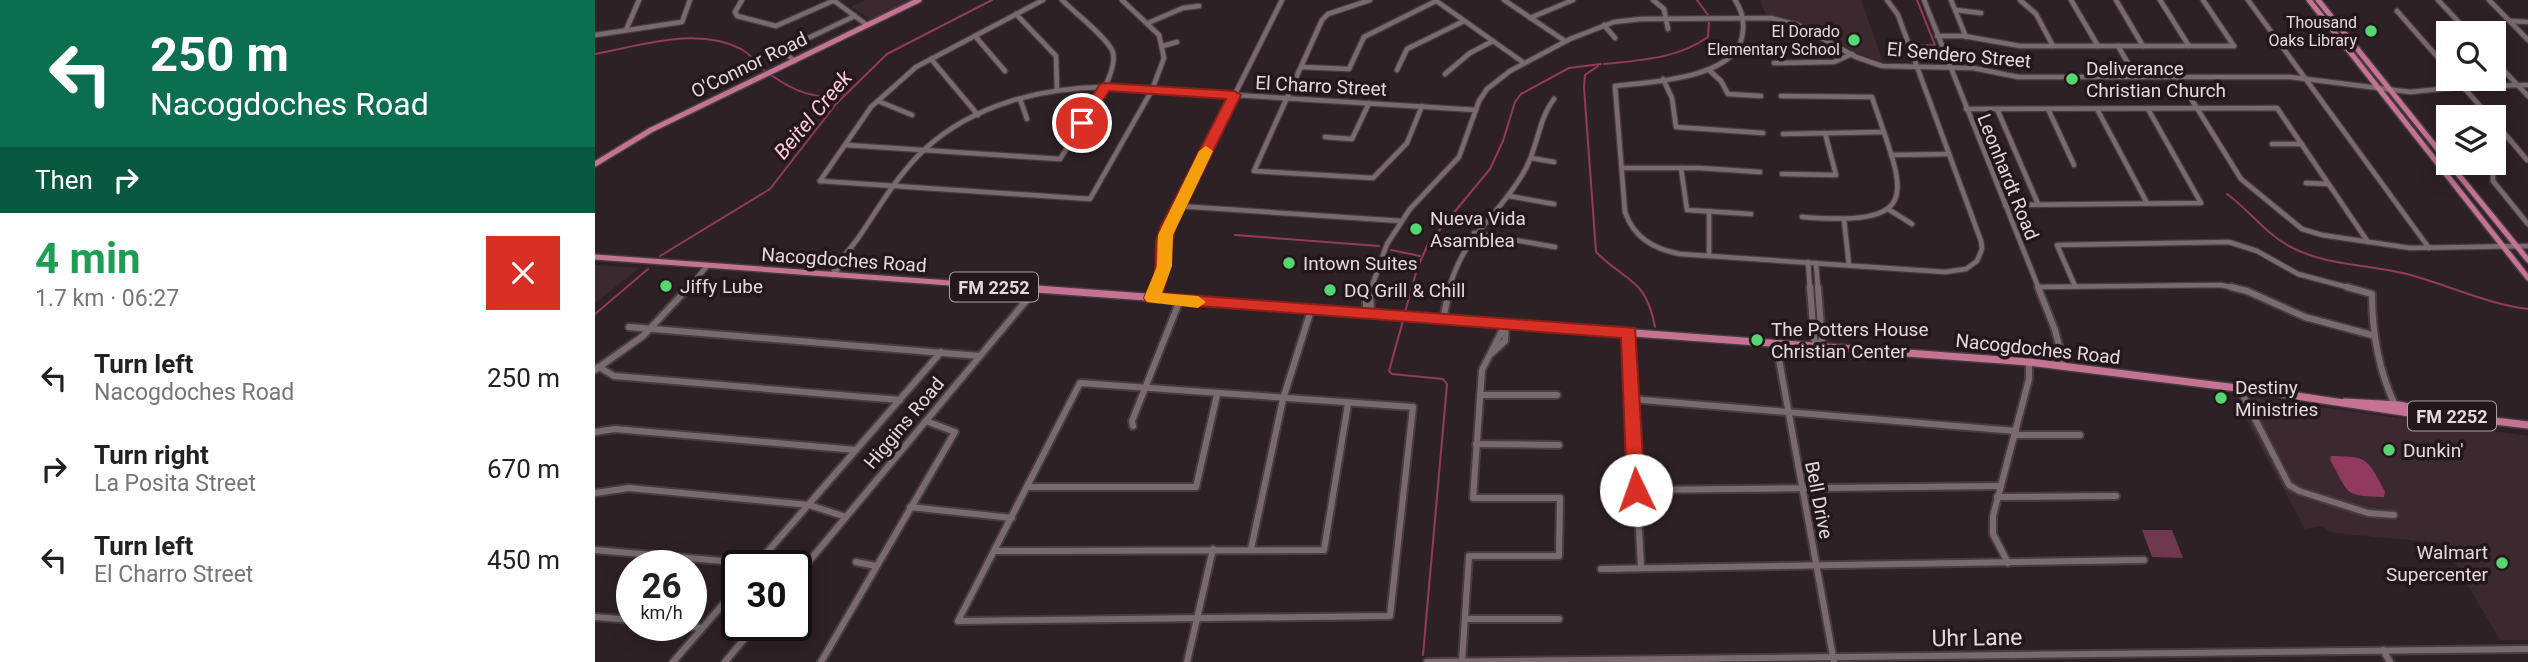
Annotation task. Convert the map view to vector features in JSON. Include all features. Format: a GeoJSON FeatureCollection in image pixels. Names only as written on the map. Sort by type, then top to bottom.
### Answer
{"type":"FeatureCollection","features":[{"type":"Feature","properties":{"kind":"main road","name":"O'Connor Road"},"geometry":{"type":"LineString","coordinates":[[595,164],[651,131],[919,0]]}},
{"type":"Feature","properties":{"kind":"main road"},"geometry":{"type":"LineString","coordinates":[[2309,0],[2528,278]]}},
{"type":"Feature","properties":{"kind":"main road"},"geometry":{"type":"LineString","coordinates":[[2318,0],[2436,146]]}},
{"type":"Feature","properties":{"kind":"main road"},"geometry":{"type":"LineString","coordinates":[[2459,175],[2528,260]]}},
{"type":"Feature","properties":{"kind":"main road","name":"Nacogdoches Road"},"geometry":{"type":"LineString","coordinates":[[595,257],[2064,365],[2345,402],[2416,415],[2452,416],[2528,425]]}},
{"type":"Feature","properties":{"kind":"main road","name":"Nacogdoches Road"},"geometry":{"type":"LineString","coordinates":[[2345,402],[2434,410],[2452,416]]}},
{"type":"Feature","properties":{"kind":"street"},"geometry":{"type":"LineString","coordinates":[[626,30],[639,0]]}},
{"type":"Feature","properties":{"kind":"street"},"geometry":{"type":"LineString","coordinates":[[595,35],[682,22],[689,0]]}},
{"type":"Feature","properties":{"kind":"street"},"geometry":{"type":"LineString","coordinates":[[742,0],[736,15],[779,25],[834,0],[867,25]]}},
{"type":"Feature","properties":{"kind":"street"},"geometry":{"type":"LineString","coordinates":[[820,181],[878,101],[916,67],[1043,0]]}},
{"type":"Feature","properties":{"kind":"street"},"geometry":{"type":"LineString","coordinates":[[846,145],[1060,159],[1105,87],[1115,65],[1115,54],[1062,0]]}},
{"type":"Feature","properties":{"kind":"street"},"geometry":{"type":"LineString","coordinates":[[1124,2],[1133,0]]}},
{"type":"Feature","properties":{"kind":"street"},"geometry":{"type":"LineString","coordinates":[[1152,298],[1165,266],[1165,235],[1282,0]]}},
{"type":"Feature","properties":{"kind":"street"},"geometry":{"type":"LineString","coordinates":[[1370,0],[1325,17],[1254,171],[1373,178],[1407,143],[1422,106]]}},
{"type":"Feature","properties":{"kind":"street"},"geometry":{"type":"LineString","coordinates":[[1301,67],[1349,69],[1364,37],[1435,0],[1524,63]]}},
{"type":"Feature","properties":{"kind":"street"},"geometry":{"type":"LineString","coordinates":[[1504,0],[1565,41]]}},
{"type":"Feature","properties":{"kind":"street"},"geometry":{"type":"LineString","coordinates":[[1530,18],[1573,0]]}},
{"type":"Feature","properties":{"kind":"street"},"geometry":{"type":"LineString","coordinates":[[1653,0],[1664,9],[1668,29]]}},
{"type":"Feature","properties":{"kind":"street"},"geometry":{"type":"LineString","coordinates":[[1735,0],[1743,18],[1743,37],[1726,60],[1709,70],[1615,86],[1626,217],[1640,237],[1663,250],[1709,256],[1962,271],[1973,266],[1982,254],[1981,241],[1898,15],[1887,0]]}},
{"type":"Feature","properties":{"kind":"street","name":"Leonhardt Road"},"geometry":{"type":"LineString","coordinates":[[1924,0],[2059,341],[2064,365]]}},
{"type":"Feature","properties":{"kind":"street"},"geometry":{"type":"LineString","coordinates":[[1951,0],[1966,37]]}},
{"type":"Feature","properties":{"kind":"street"},"geometry":{"type":"LineString","coordinates":[[2020,0],[2036,14],[2053,46]]}},
{"type":"Feature","properties":{"kind":"street"},"geometry":{"type":"LineString","coordinates":[[2071,0],[2098,46]]}},
{"type":"Feature","properties":{"kind":"street"},"geometry":{"type":"LineString","coordinates":[[2116,0],[2143,46]]}},
{"type":"Feature","properties":{"kind":"street"},"geometry":{"type":"LineString","coordinates":[[2160,0],[2189,46]]}},
{"type":"Feature","properties":{"kind":"street"},"geometry":{"type":"LineString","coordinates":[[1937,36],[1966,37],[2013,46],[2234,46],[2203,0]]}},
{"type":"Feature","properties":{"kind":"street"},"geometry":{"type":"LineString","coordinates":[[2248,0],[2429,248]]}},
{"type":"Feature","properties":{"kind":"street"},"geometry":{"type":"LineString","coordinates":[[2438,0],[2458,21]]}},
{"type":"Feature","properties":{"kind":"street"},"geometry":{"type":"LineString","coordinates":[[2489,0],[2528,40]]}},
{"type":"Feature","properties":{"kind":"street"},"geometry":{"type":"LineString","coordinates":[[820,181],[1090,199],[1152,90],[1163,65],[1163,46],[1159,34],[1124,2]]}},
{"type":"Feature","properties":{"kind":"street"},"geometry":{"type":"LineString","coordinates":[[1147,23],[1182,8],[1199,6]]}},
{"type":"Feature","properties":{"kind":"street"},"geometry":{"type":"LineString","coordinates":[[1955,10],[1981,13]]}},
{"type":"Feature","properties":{"kind":"street"},"geometry":{"type":"LineString","coordinates":[[2397,11],[2436,55]]}},
{"type":"Feature","properties":{"kind":"street"},"geometry":{"type":"LineString","coordinates":[[1016,14],[1056,56],[1057,90]]}},
{"type":"Feature","properties":{"kind":"street"},"geometry":{"type":"LineString","coordinates":[[768,57],[855,16]]}},
{"type":"Feature","properties":{"kind":"street","name":"El Sendero Street"},"geometry":{"type":"LineString","coordinates":[[1366,314],[1371,308],[1370,295],[1380,257],[1401,221],[1459,157],[1476,110],[1492,84],[1565,41],[1604,25],[1629,20],[1771,18],[1793,23],[1851,54],[1882,66],[1949,67],[2030,78],[2305,78],[2380,90],[2436,91]]}},
{"type":"Feature","properties":{"kind":"street"},"geometry":{"type":"LineString","coordinates":[[2509,20],[2528,22]]}},
{"type":"Feature","properties":{"kind":"street"},"geometry":{"type":"LineString","coordinates":[[1397,70],[1407,50],[1464,21]]}},
{"type":"Feature","properties":{"kind":"street"},"geometry":{"type":"LineString","coordinates":[[1604,25],[1615,38]]}},
{"type":"Feature","properties":{"kind":"street"},"geometry":{"type":"LineString","coordinates":[[975,36],[1005,71]]}},
{"type":"Feature","properties":{"kind":"street"},"geometry":{"type":"LineString","coordinates":[[1445,74],[1470,53],[1493,41]]}},
{"type":"Feature","properties":{"kind":"street"},"geometry":{"type":"LineString","coordinates":[[1163,46],[1177,43]]}},
{"type":"Feature","properties":{"kind":"street"},"geometry":{"type":"LineString","coordinates":[[2118,46],[2136,77]]}},
{"type":"Feature","properties":{"kind":"street"},"geometry":{"type":"LineString","coordinates":[[782,51],[795,61]]}},
{"type":"Feature","properties":{"kind":"street"},"geometry":{"type":"LineString","coordinates":[[1774,63],[1838,62],[1851,54]]}},
{"type":"Feature","properties":{"kind":"street"},"geometry":{"type":"LineString","coordinates":[[931,59],[978,115]]}},
{"type":"Feature","properties":{"kind":"street"},"geometry":{"type":"LineString","coordinates":[[1709,70],[1721,81],[1728,94],[1761,96]]}},
{"type":"Feature","properties":{"kind":"street"},"geometry":{"type":"LineString","coordinates":[[2506,72],[2528,96]]}},
{"type":"Feature","properties":{"kind":"street"},"geometry":{"type":"LineString","coordinates":[[2178,76],[2241,179],[2296,226],[2314,234],[2429,248],[2528,246]]}},
{"type":"Feature","properties":{"kind":"street"},"geometry":{"type":"LineString","coordinates":[[1663,79],[1672,98],[1676,127],[1763,133]]}},
{"type":"Feature","properties":{"kind":"street","name":"El Sendero Street"},"geometry":{"type":"LineString","coordinates":[[2506,85],[2528,85]]}},
{"type":"Feature","properties":{"kind":"street","name":"El Charro Street"},"geometry":{"type":"LineString","coordinates":[[833,275],[852,253],[851,248],[894,186],[924,150],[946,133],[978,115],[1020,99],[1057,90],[1105,87],[1476,110]]}},
{"type":"Feature","properties":{"kind":"street"},"geometry":{"type":"LineString","coordinates":[[2467,91],[2480,105]]}},
{"type":"Feature","properties":{"kind":"street"},"geometry":{"type":"LineString","coordinates":[[1781,96],[1872,97],[1900,188],[1896,200],[1888,209],[1862,220],[1801,217]]}},
{"type":"Feature","properties":{"kind":"street"},"geometry":{"type":"LineString","coordinates":[[1020,99],[1027,119]]}},
{"type":"Feature","properties":{"kind":"street"},"geometry":{"type":"LineString","coordinates":[[1443,319],[1455,267],[1474,233],[1509,196],[1531,158],[1544,111],[1554,99]]}},
{"type":"Feature","properties":{"kind":"street"},"geometry":{"type":"LineString","coordinates":[[878,101],[912,115]]}},
{"type":"Feature","properties":{"kind":"street"},"geometry":{"type":"LineString","coordinates":[[1325,136],[1352,139],[1361,125],[1369,103]]}},
{"type":"Feature","properties":{"kind":"street"},"geometry":{"type":"LineString","coordinates":[[2097,108],[2147,203]]}},
{"type":"Feature","properties":{"kind":"street"},"geometry":{"type":"LineString","coordinates":[[1966,109],[2277,108],[2368,242]]}},
{"type":"Feature","properties":{"kind":"street"},"geometry":{"type":"LineString","coordinates":[[1997,109],[2038,204]]}},
{"type":"Feature","properties":{"kind":"street"},"geometry":{"type":"LineString","coordinates":[[2048,109],[2074,165]]}},
{"type":"Feature","properties":{"kind":"street"},"geometry":{"type":"LineString","coordinates":[[2005,205],[2201,203],[2147,109]]}},
{"type":"Feature","properties":{"kind":"street"},"geometry":{"type":"LineString","coordinates":[[1783,134],[1884,132]]}},
{"type":"Feature","properties":{"kind":"street"},"geometry":{"type":"LineString","coordinates":[[1781,174],[1836,175],[1825,133]]}},
{"type":"Feature","properties":{"kind":"street"},"geometry":{"type":"LineString","coordinates":[[2506,135],[2527,160]]}},
{"type":"Feature","properties":{"kind":"street"},"geometry":{"type":"LineString","coordinates":[[2272,144],[2302,144]]}},
{"type":"Feature","properties":{"kind":"street"},"geometry":{"type":"LineString","coordinates":[[1891,155],[1949,154]]}},
{"type":"Feature","properties":{"kind":"street"},"geometry":{"type":"LineString","coordinates":[[1531,158],[1554,162]]}},
{"type":"Feature","properties":{"kind":"street"},"geometry":{"type":"LineString","coordinates":[[1622,168],[1760,172]]}},
{"type":"Feature","properties":{"kind":"street"},"geometry":{"type":"LineString","coordinates":[[1681,168],[1687,210],[1751,214]]}},
{"type":"Feature","properties":{"kind":"street"},"geometry":{"type":"LineString","coordinates":[[2493,175],[2493,181],[2528,224]]}},
{"type":"Feature","properties":{"kind":"street"},"geometry":{"type":"LineString","coordinates":[[2306,183],[2328,184]]}},
{"type":"Feature","properties":{"kind":"street"},"geometry":{"type":"LineString","coordinates":[[1509,196],[1554,204]]}},
{"type":"Feature","properties":{"kind":"street"},"geometry":{"type":"LineString","coordinates":[[1178,206],[1401,221]]}},
{"type":"Feature","properties":{"kind":"street"},"geometry":{"type":"LineString","coordinates":[[1888,209],[1912,225]]}},
{"type":"Feature","properties":{"kind":"street"},"geometry":{"type":"LineString","coordinates":[[1709,211],[1709,256]]}},
{"type":"Feature","properties":{"kind":"street"},"geometry":{"type":"LineString","coordinates":[[1844,220],[1849,265]]}},
{"type":"Feature","properties":{"kind":"street"},"geometry":{"type":"LineString","coordinates":[[1474,233],[1555,247]]}},
{"type":"Feature","properties":{"kind":"street"},"geometry":{"type":"LineString","coordinates":[[2075,286],[2057,245],[2229,242],[2257,251],[2298,274],[2372,294],[2372,335],[2378,364],[2395,405]]}},
{"type":"Feature","properties":{"kind":"street"},"geometry":{"type":"LineString","coordinates":[[1808,262],[1814,339],[1818,346]]}},
{"type":"Feature","properties":{"kind":"street"},"geometry":{"type":"LineString","coordinates":[[1816,263],[1822,339],[1818,346]]}},
{"type":"Feature","properties":{"kind":"street"},"geometry":{"type":"LineString","coordinates":[[597,369],[628,350],[653,330],[707,266]]}},
{"type":"Feature","properties":{"kind":"street"},"geometry":{"type":"LineString","coordinates":[[2038,287],[2230,286],[2305,317],[2372,335]]}},
{"type":"Feature","properties":{"kind":"street","name":"Higgins Road"},"geometry":{"type":"LineString","coordinates":[[812,558],[1035,290]]}},
{"type":"Feature","properties":{"kind":"street"},"geometry":{"type":"LineString","coordinates":[[1133,426],[1132,421],[1179,300]]}},
{"type":"Feature","properties":{"kind":"street"},"geometry":{"type":"LineString","coordinates":[[1251,549],[1283,399],[1311,310]]}},
{"type":"Feature","properties":{"kind":"street"},"geometry":{"type":"LineString","coordinates":[[1462,662],[1469,556],[1559,556],[1560,498],[1473,498],[1483,363],[1505,342],[1509,330],[1506,323]]}},
{"type":"Feature","properties":{"kind":"street"},"geometry":{"type":"LineString","coordinates":[[629,327],[980,356]]}},
{"type":"Feature","properties":{"kind":"street"},"geometry":{"type":"LineString","coordinates":[[1629,332],[1641,568]]}},
{"type":"Feature","properties":{"kind":"street","name":"Bell Drive"},"geometry":{"type":"LineString","coordinates":[[1776,343],[1833,659]]}},
{"type":"Feature","properties":{"kind":"street"},"geometry":{"type":"LineString","coordinates":[[770,550],[941,352]]}},
{"type":"Feature","properties":{"kind":"street"},"geometry":{"type":"LineString","coordinates":[[2008,563],[1997,543],[1992,526],[1997,497],[2029,379],[2029,362]]}},
{"type":"Feature","properties":{"kind":"street"},"geometry":{"type":"LineString","coordinates":[[597,369],[614,376],[900,400]]}},
{"type":"Feature","properties":{"kind":"street"},"geometry":{"type":"LineString","coordinates":[[1080,383],[1144,389],[1413,407],[1390,616],[958,621],[1080,383]]}},
{"type":"Feature","properties":{"kind":"street"},"geometry":{"type":"LineString","coordinates":[[2239,388],[2290,485],[2299,491],[2368,513],[2394,514]]}},
{"type":"Feature","properties":{"kind":"street"},"geometry":{"type":"LineString","coordinates":[[1027,487],[1196,487],[1217,395]]}},
{"type":"Feature","properties":{"kind":"street"},"geometry":{"type":"LineString","coordinates":[[1480,395],[1557,395]]}},
{"type":"Feature","properties":{"kind":"street"},"geometry":{"type":"LineString","coordinates":[[1631,399],[2015,433],[2080,435]]}},
{"type":"Feature","properties":{"kind":"street"},"geometry":{"type":"LineString","coordinates":[[995,551],[1324,550],[1348,404]]}},
{"type":"Feature","properties":{"kind":"street"},"geometry":{"type":"LineString","coordinates":[[821,662],[955,432],[926,421]]}},
{"type":"Feature","properties":{"kind":"street"},"geometry":{"type":"LineString","coordinates":[[595,432],[615,429],[856,450]]}},
{"type":"Feature","properties":{"kind":"street"},"geometry":{"type":"LineString","coordinates":[[1476,444],[1559,445]]}},
{"type":"Feature","properties":{"kind":"street"},"geometry":{"type":"LineString","coordinates":[[1636,490],[2001,485]]}},
{"type":"Feature","properties":{"kind":"street"},"geometry":{"type":"LineString","coordinates":[[595,493],[629,488],[809,505],[846,517]]}},
{"type":"Feature","properties":{"kind":"street"},"geometry":{"type":"LineString","coordinates":[[1997,497],[2116,496]]}},
{"type":"Feature","properties":{"kind":"street"},"geometry":{"type":"LineString","coordinates":[[910,507],[1012,518]]}},
{"type":"Feature","properties":{"kind":"street"},"geometry":{"type":"LineString","coordinates":[[1187,662],[1213,549]]}},
{"type":"Feature","properties":{"kind":"street"},"geometry":{"type":"LineString","coordinates":[[595,550],[721,562]]}},
{"type":"Feature","properties":{"kind":"street"},"geometry":{"type":"LineString","coordinates":[[1601,569],[2144,560]]}},
{"type":"Feature","properties":{"kind":"street"},"geometry":{"type":"LineString","coordinates":[[856,562],[876,566]]}},
{"type":"Feature","properties":{"kind":"street"},"geometry":{"type":"LineString","coordinates":[[707,622],[721,606]]}},
{"type":"Feature","properties":{"kind":"street"},"geometry":{"type":"LineString","coordinates":[[595,617],[616,619]]}},
{"type":"Feature","properties":{"kind":"street"},"geometry":{"type":"LineString","coordinates":[[1465,619],[1559,619]]}},
{"type":"Feature","properties":{"kind":"street"},"geometry":{"type":"LineString","coordinates":[[673,662],[691,641]]}},
{"type":"Feature","properties":{"kind":"street"},"geometry":{"type":"LineString","coordinates":[[725,662],[743,641]]}},
{"type":"Feature","properties":{"kind":"street","name":"Uhr Lane"},"geometry":{"type":"LineString","coordinates":[[1427,662],[1969,659],[2528,649]]}},
{"type":"Feature","properties":{"kind":"street"},"geometry":{"type":"LineString","coordinates":[[2383,650],[2390,662]]}},
{"type":"Feature","properties":{"kind":"shaded area"},"geometry":{"type":"Polygon","coordinates":[[[866,0],[913,0],[872,20],[851,7],[866,0]]]}},
{"type":"Feature","properties":{"kind":"shaded area","name":"El Dorado Elementary School"},"geometry":{"type":"Polygon","coordinates":[[[1760,0],[1861,0],[1883,62],[1861,55],[1803,24],[1766,15],[1760,0]]]}},
{"type":"Feature","properties":{"kind":"shaded area"},"geometry":{"type":"Polygon","coordinates":[[[595,265],[639,268],[595,303],[595,265]]]}},
{"type":"Feature","properties":{"kind":"shaded area"},"geometry":{"type":"Polygon","coordinates":[[[2233,395],[2528,436],[2528,640],[2500,640],[2443,543],[2334,533],[2321,526],[2305,529],[2233,395]]]}},
{"type":"Feature","properties":{"kind":"shaded area"},"geometry":{"type":"Polygon","coordinates":[[[2331,456],[2353,457],[2365,462],[2385,491],[2384,497],[2361,496],[2349,491],[2330,460],[2331,456]]]}},
{"type":"Feature","properties":{"kind":"shaded area"},"geometry":{"type":"Polygon","coordinates":[[[2142,530],[2172,530],[2183,558],[2152,557],[2142,530]]]}},
{"type":"Feature","properties":{"kind":"waterway","name":"Beitel Creek"},"geometry":{"type":"LineString","coordinates":[[660,256],[770,189],[836,104],[887,54],[992,0]]}},
{"type":"Feature","properties":{"kind":"waterway"},"geometry":{"type":"LineString","coordinates":[[1697,0],[1708,15]]}},
{"type":"Feature","properties":{"kind":"waterway"},"geometry":{"type":"LineString","coordinates":[[1912,46],[1935,45],[1917,0]]}},
{"type":"Feature","properties":{"kind":"waterway"},"geometry":{"type":"LineString","coordinates":[[1604,64],[1658,57],[1684,50],[1708,37],[1709,21]]}},
{"type":"Feature","properties":{"kind":"waterway"},"geometry":{"type":"LineString","coordinates":[[595,54],[668,40],[706,39],[741,49],[765,71]]}},
{"type":"Feature","properties":{"kind":"waterway"},"geometry":{"type":"LineString","coordinates":[[1405,312],[1417,269],[1428,244],[1490,169],[1503,141],[1515,102],[1521,94],[1569,68],[1601,64]]}},
{"type":"Feature","properties":{"kind":"waterway"},"geometry":{"type":"LineString","coordinates":[[1598,66],[1585,75],[1584,87],[1596,252],[1641,290],[1655,327]]}},
{"type":"Feature","properties":{"kind":"waterway"},"geometry":{"type":"LineString","coordinates":[[771,75],[806,93],[824,96],[844,94]]}},
{"type":"Feature","properties":{"kind":"waterway"},"geometry":{"type":"LineString","coordinates":[[2227,194],[2272,235],[2304,253],[2334,262],[2414,276],[2485,299],[2528,309]]}},
{"type":"Feature","properties":{"kind":"waterway"},"geometry":{"type":"LineString","coordinates":[[1235,235],[1379,246]]}},
{"type":"Feature","properties":{"kind":"waterway"},"geometry":{"type":"LineString","coordinates":[[1391,250],[1420,256]]}},
{"type":"Feature","properties":{"kind":"waterway","name":"Beitel Creek"},"geometry":{"type":"LineString","coordinates":[[595,314],[648,269]]}},
{"type":"Feature","properties":{"kind":"waterway"},"geometry":{"type":"LineString","coordinates":[[1404,317],[1389,371],[1392,374],[1443,379],[1447,384],[1423,655]]}},
{"type":"Feature","properties":{"kind":"slow traffic"},"geometry":{"type":"LineString","coordinates":[[1198,302],[1152,298],[1165,266],[1165,235],[1206,151]]}},
{"type":"Feature","properties":{"kind":"place","name":"Thousand Oaks Library"},"geometry":{"type":"Point","coordinates":[2371,31]}},
{"type":"Feature","properties":{"kind":"place","name":"El Dorado Elementary School"},"geometry":{"type":"Point","coordinates":[1854,40]}},
{"type":"Feature","properties":{"kind":"place","name":"Deliverance Christian Church"},"geometry":{"type":"Point","coordinates":[2072,79]}},
{"type":"Feature","properties":{"kind":"place","name":"Nueva Vida Asamblea"},"geometry":{"type":"Point","coordinates":[1416,229]}},
{"type":"Feature","properties":{"kind":"place","name":"Intown Suites"},"geometry":{"type":"Point","coordinates":[1289,263]}},
{"type":"Feature","properties":{"kind":"place","name":"Jiffy Lube"},"geometry":{"type":"Point","coordinates":[666,286]}},
{"type":"Feature","properties":{"kind":"place","name":"DQ Grill & Chill"},"geometry":{"type":"Point","coordinates":[1330,290]}},
{"type":"Feature","properties":{"kind":"place","name":"The Potters House Christian Center"},"geometry":{"type":"Point","coordinates":[1757,340]}},
{"type":"Feature","properties":{"kind":"place","name":"Destiny Ministries"},"geometry":{"type":"Point","coordinates":[2221,398]}},
{"type":"Feature","properties":{"kind":"place","name":"Dunkin'"},"geometry":{"type":"Point","coordinates":[2389,450]}},
{"type":"Feature","properties":{"kind":"place","name":"Walmart Supercenter"},"geometry":{"type":"Point","coordinates":[2502,563]}},
{"type":"Feature","properties":{"kind":"route"},"geometry":{"type":"LineString","coordinates":[[1082,123],[1105,87],[1234,95],[1169,226],[1163,241],[1165,266],[1152,298],[1629,332],[1636,490]]}}]}
